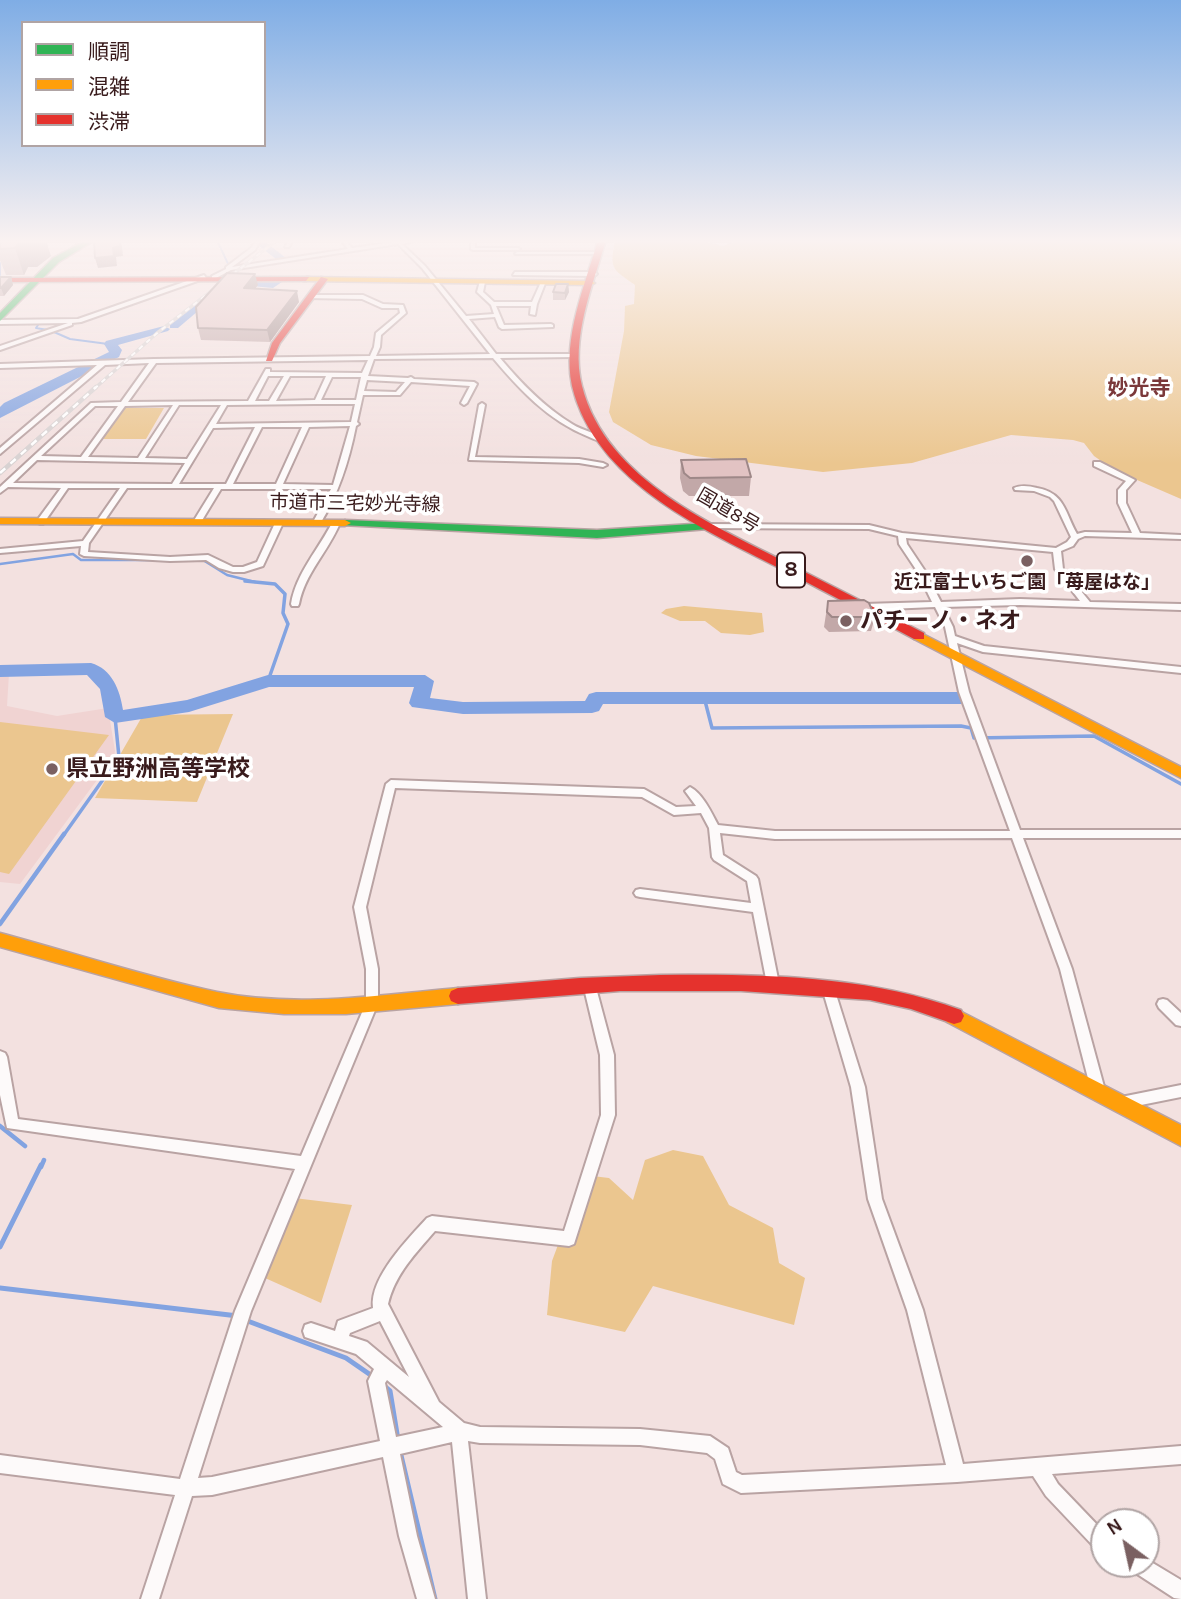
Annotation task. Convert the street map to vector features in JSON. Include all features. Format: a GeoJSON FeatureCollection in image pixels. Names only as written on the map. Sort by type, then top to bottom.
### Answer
{"type":"FeatureCollection","features":[{"type":"Feature","properties":{"kind":"main road"},"geometry":{"type":"LineString","coordinates":[[269,364],[276,343],[296,315]]}},
{"type":"Feature","properties":{"kind":"main road","name":"国道8号"},"geometry":{"type":"LineString","coordinates":[[584,315],[575,355],[579,396],[604,440],[645,482],[708,526],[864,607],[953,646],[1181,773]]}},
{"type":"Feature","properties":{"kind":"main road","name":"市道市三宅妙光寺線"},"geometry":{"type":"LineString","coordinates":[[1,524],[317,522],[597,534],[708,526]]}},
{"type":"Feature","properties":{"kind":"main road"},"geometry":{"type":"LineString","coordinates":[[0,941],[219,1000],[284,1006],[372,1003],[589,984],[704,981],[869,990],[919,1002],[954,1017],[1181,1136]]}},
{"type":"Feature","properties":{"kind":"street"},"geometry":{"type":"LineString","coordinates":[[0,348],[98,315]]}},
{"type":"Feature","properties":{"kind":"street"},"geometry":{"type":"LineString","coordinates":[[317,522],[356,424],[364,376],[379,349],[378,334],[401,315]]}},
{"type":"Feature","properties":{"kind":"street"},"geometry":{"type":"LineString","coordinates":[[465,315],[495,356],[533,399],[591,437],[604,440]]}},
{"type":"Feature","properties":{"kind":"street"},"geometry":{"type":"LineString","coordinates":[[467,317],[498,315],[502,327],[551,326]]}},
{"type":"Feature","properties":{"kind":"street"},"geometry":{"type":"LineString","coordinates":[[0,320],[79,321]]}},
{"type":"Feature","properties":{"kind":"street"},"geometry":{"type":"LineString","coordinates":[[0,366],[154,361],[269,364],[374,357],[575,355]]}},
{"type":"Feature","properties":{"kind":"street"},"geometry":{"type":"LineString","coordinates":[[83,459],[154,361]]}},
{"type":"Feature","properties":{"kind":"street"},"geometry":{"type":"LineString","coordinates":[[0,452],[103,363]]}},
{"type":"Feature","properties":{"kind":"street"},"geometry":{"type":"LineString","coordinates":[[269,364],[288,375],[364,376],[474,384],[464,403]]}},
{"type":"Feature","properties":{"kind":"street"},"geometry":{"type":"LineString","coordinates":[[250,404],[269,364]]}},
{"type":"Feature","properties":{"kind":"street"},"geometry":{"type":"LineString","coordinates":[[271,404],[288,375]]}},
{"type":"Feature","properties":{"kind":"street"},"geometry":{"type":"LineString","coordinates":[[317,403],[330,375]]}},
{"type":"Feature","properties":{"kind":"street"},"geometry":{"type":"LineString","coordinates":[[361,393],[398,394],[411,379]]}},
{"type":"Feature","properties":{"kind":"street"},"geometry":{"type":"LineString","coordinates":[[3,488],[93,404],[359,402]]}},
{"type":"Feature","properties":{"kind":"street"},"geometry":{"type":"LineString","coordinates":[[140,460],[176,405]]}},
{"type":"Feature","properties":{"kind":"street"},"geometry":{"type":"LineString","coordinates":[[175,485],[224,405]]}},
{"type":"Feature","properties":{"kind":"street"},"geometry":{"type":"LineString","coordinates":[[482,405],[471,459],[603,465]]}},
{"type":"Feature","properties":{"kind":"street"},"geometry":{"type":"LineString","coordinates":[[212,426],[356,424]]}},
{"type":"Feature","properties":{"kind":"street"},"geometry":{"type":"LineString","coordinates":[[229,485],[260,426]]}},
{"type":"Feature","properties":{"kind":"street"},"geometry":{"type":"LineString","coordinates":[[279,486],[306,426]]}},
{"type":"Feature","properties":{"kind":"street"},"geometry":{"type":"LineString","coordinates":[[34,458],[188,461]]}},
{"type":"Feature","properties":{"kind":"street"},"geometry":{"type":"LineString","coordinates":[[1097,464],[1131,480],[1122,490],[1122,503],[1137,535]]}},
{"type":"Feature","properties":{"kind":"street"},"geometry":{"type":"LineString","coordinates":[[3,488],[66,485],[333,486]]}},
{"type":"Feature","properties":{"kind":"street"},"geometry":{"type":"LineString","coordinates":[[40,522],[66,485]]}},
{"type":"Feature","properties":{"kind":"street"},"geometry":{"type":"LineString","coordinates":[[125,486],[85,543],[82,550],[88,555],[208,557],[217,564],[240,571],[260,564],[279,523]]}},
{"type":"Feature","properties":{"kind":"street"},"geometry":{"type":"LineString","coordinates":[[197,522],[219,486]]}},
{"type":"Feature","properties":{"kind":"street"},"geometry":{"type":"LineString","coordinates":[[1018,488],[1043,489],[1052,493],[1075,537]]}},
{"type":"Feature","properties":{"kind":"street"},"geometry":{"type":"LineString","coordinates":[[295,604],[300,584],[331,538],[336,523]]}},
{"type":"Feature","properties":{"kind":"street"},"geometry":{"type":"LineString","coordinates":[[708,526],[869,527],[902,535],[1057,550],[1070,544],[1075,537],[1085,534],[1181,537]]}},
{"type":"Feature","properties":{"kind":"street"},"geometry":{"type":"LineString","coordinates":[[902,535],[903,544],[936,602],[953,646],[964,692],[1066,970],[1099,1094]]}},
{"type":"Feature","properties":{"kind":"street"},"geometry":{"type":"LineString","coordinates":[[0,551],[85,543]]}},
{"type":"Feature","properties":{"kind":"street"},"geometry":{"type":"LineString","coordinates":[[1057,550],[1059,569],[1068,584],[1087,604]]}},
{"type":"Feature","properties":{"kind":"street"},"geometry":{"type":"LineString","coordinates":[[864,607],[936,602],[1179,608]]}},
{"type":"Feature","properties":{"kind":"street"},"geometry":{"type":"LineString","coordinates":[[953,646],[1181,670]]}},
{"type":"Feature","properties":{"kind":"street"},"geometry":{"type":"LineString","coordinates":[[150,1599],[243,1311],[372,1003],[372,968],[360,907],[391,784],[581,793],[644,793],[674,811],[704,809]]}},
{"type":"Feature","properties":{"kind":"street"},"geometry":{"type":"LineString","coordinates":[[690,791],[714,828],[718,858],[752,879],[773,984]]}},
{"type":"Feature","properties":{"kind":"street"},"geometry":{"type":"LineString","coordinates":[[714,828],[775,835],[1018,837],[1181,834]]}},
{"type":"Feature","properties":{"kind":"street"},"geometry":{"type":"LineString","coordinates":[[640,893],[757,908]]}},
{"type":"Feature","properties":{"kind":"street"},"geometry":{"type":"LineString","coordinates":[[434,1409],[380,1305],[383,1289],[390,1274],[432,1223],[569,1239],[608,1115],[607,1055],[589,984]]}},
{"type":"Feature","properties":{"kind":"street"},"geometry":{"type":"LineString","coordinates":[[828,988],[858,1087],[875,1199],[915,1310],[957,1473]]}},
{"type":"Feature","properties":{"kind":"street"},"geometry":{"type":"LineString","coordinates":[[1163,1004],[1181,1021]]}},
{"type":"Feature","properties":{"kind":"street"},"geometry":{"type":"LineString","coordinates":[[0,1057],[4,1115],[12,1124],[303,1163]]}},
{"type":"Feature","properties":{"kind":"street"},"geometry":{"type":"LineString","coordinates":[[1118,1103],[1181,1091]]}},
{"type":"Feature","properties":{"kind":"street"},"geometry":{"type":"LineString","coordinates":[[339,1341],[344,1327],[384,1312]]}},
{"type":"Feature","properties":{"kind":"street"},"geometry":{"type":"LineString","coordinates":[[311,1331],[362,1348],[460,1430],[480,1435],[640,1437],[710,1445],[722,1454],[729,1478],[741,1484],[957,1473],[1181,1455]]}},
{"type":"Feature","properties":{"kind":"street"},"geometry":{"type":"LineString","coordinates":[[385,1368],[376,1381],[408,1536],[426,1599]]}},
{"type":"Feature","properties":{"kind":"street"},"geometry":{"type":"LineString","coordinates":[[0,1464],[185,1488],[212,1486],[459,1432],[477,1599]]}},
{"type":"Feature","properties":{"kind":"street"},"geometry":{"type":"LineString","coordinates":[[1037,1466],[1052,1490],[1090,1530]]}},
{"type":"Feature","properties":{"kind":"street"},"geometry":{"type":"LineString","coordinates":[[1160,1578],[1181,1591]]}},
{"type":"Feature","properties":{"kind":"shaded area"},"geometry":{"type":"Polygon","coordinates":[[[625,315],[1181,315],[1181,499],[1114,470],[1094,456],[1084,443],[1073,440],[1011,435],[912,463],[823,472],[696,456],[651,445],[613,422],[609,412],[625,315]]]}},
{"type":"Feature","properties":{"kind":"shaded area"},"geometry":{"type":"Polygon","coordinates":[[[123,408],[164,408],[146,439],[103,439],[123,408]]]}},
{"type":"Feature","properties":{"kind":"shaded area"},"geometry":{"type":"Polygon","coordinates":[[[684,606],[762,613],[764,632],[750,635],[721,633],[705,621],[680,621],[661,613],[666,609],[684,606]]]}},
{"type":"Feature","properties":{"kind":"shaded area","name":"県立野洲高等学校"},"geometry":{"type":"Polygon","coordinates":[[[9,674],[7,706],[57,716],[108,708],[115,751],[114,757],[20,884],[0,882],[0,675],[9,674]]]}},
{"type":"Feature","properties":{"kind":"shaded area"},"geometry":{"type":"Polygon","coordinates":[[[233,714],[197,802],[95,798],[143,715],[233,714]]]}},
{"type":"Feature","properties":{"kind":"shaded area","name":"県立野洲高等学校"},"geometry":{"type":"Polygon","coordinates":[[[0,722],[109,735],[9,874],[0,872],[0,722]]]}},
{"type":"Feature","properties":{"kind":"shaded area"},"geometry":{"type":"Polygon","coordinates":[[[673,1150],[703,1156],[729,1205],[773,1228],[779,1263],[805,1278],[794,1325],[653,1286],[625,1332],[547,1315],[552,1261],[584,1175],[609,1178],[633,1200],[645,1160],[673,1150]]]}},
{"type":"Feature","properties":{"kind":"shaded area"},"geometry":{"type":"Polygon","coordinates":[[[294,1198],[352,1205],[321,1303],[265,1278],[294,1198]]]}},
{"type":"Feature","properties":{"kind":"building"},"geometry":{"type":"Polygon","coordinates":[[[197,315],[279,315],[267,330],[198,328],[197,315]]]}},
{"type":"Feature","properties":{"kind":"building"},"geometry":{"type":"Polygon","coordinates":[[[746,459],[751,477],[690,478],[684,473],[681,460],[746,459]]]}},
{"type":"Feature","properties":{"kind":"building"},"geometry":{"type":"Polygon","coordinates":[[[864,600],[869,603],[875,617],[832,617],[827,612],[828,601],[864,600]]]}},
{"type":"Feature","properties":{"kind":"waterway"},"geometry":{"type":"LineString","coordinates":[[174,326],[188,315]]}},
{"type":"Feature","properties":{"kind":"waterway"},"geometry":{"type":"LineString","coordinates":[[8,320],[19,320]]}},
{"type":"Feature","properties":{"kind":"waterway"},"geometry":{"type":"LineString","coordinates":[[40,322],[36,328],[48,330]]}},
{"type":"Feature","properties":{"kind":"waterway"},"geometry":{"type":"LineString","coordinates":[[0,414],[9,406],[115,354],[116,350],[110,344],[164,329]]}},
{"type":"Feature","properties":{"kind":"waterway"},"geometry":{"type":"LineString","coordinates":[[54,332],[70,339],[108,344]]}},
{"type":"Feature","properties":{"kind":"waterway"},"geometry":{"type":"LineString","coordinates":[[0,564],[73,554],[81,560],[203,560],[227,575],[255,582]]}},
{"type":"Feature","properties":{"kind":"waterway"},"geometry":{"type":"LineString","coordinates":[[245,581],[255,582]]}},
{"type":"Feature","properties":{"kind":"waterway"},"geometry":{"type":"LineString","coordinates":[[255,582],[275,584],[285,594],[283,613],[288,624],[268,681]]}},
{"type":"Feature","properties":{"kind":"waterway"},"geometry":{"type":"LineString","coordinates":[[0,671],[91,669],[106,683],[115,717],[189,706],[268,681],[425,681],[419,703],[463,708],[592,707],[596,698],[961,698]]}},
{"type":"Feature","properties":{"kind":"waterway"},"geometry":{"type":"LineString","coordinates":[[704,697],[712,728],[961,726],[971,728],[974,738],[1094,736],[1181,784]]}},
{"type":"Feature","properties":{"kind":"waterway"},"geometry":{"type":"LineString","coordinates":[[63,836],[119,757],[115,717]]}},
{"type":"Feature","properties":{"kind":"waterway"},"geometry":{"type":"LineString","coordinates":[[0,924],[64,834]]}},
{"type":"Feature","properties":{"kind":"waterway"},"geometry":{"type":"LineString","coordinates":[[0,1126],[25,1146]]}},
{"type":"Feature","properties":{"kind":"waterway"},"geometry":{"type":"LineString","coordinates":[[41,1167],[44,1160]]}},
{"type":"Feature","properties":{"kind":"waterway"},"geometry":{"type":"LineString","coordinates":[[0,1247],[41,1165]]}},
{"type":"Feature","properties":{"kind":"waterway"},"geometry":{"type":"LineString","coordinates":[[0,1288],[238,1316]]}},
{"type":"Feature","properties":{"kind":"waterway"},"geometry":{"type":"LineString","coordinates":[[245,1320],[346,1358],[375,1378]]}},
{"type":"Feature","properties":{"kind":"waterway"},"geometry":{"type":"LineString","coordinates":[[383,1385],[390,1391],[398,1440]]}},
{"type":"Feature","properties":{"kind":"waterway"},"geometry":{"type":"LineString","coordinates":[[400,1451],[435,1599]]}},
{"type":"Feature","properties":{"kind":"railway"},"geometry":{"type":"LineString","coordinates":[[94,389],[181,315]]}},
{"type":"Feature","properties":{"kind":"railway"},"geometry":{"type":"LineString","coordinates":[[0,473],[96,387]]}},
{"type":"Feature","properties":{"kind":"traffic: fast"},"geometry":{"type":"LineString","coordinates":[[0,318],[3,315]]}},
{"type":"Feature","properties":{"kind":"traffic: fast"},"geometry":{"type":"LineString","coordinates":[[345,523],[597,534],[708,526]]}},
{"type":"Feature","properties":{"kind":"traffic: slow"},"geometry":{"type":"LineString","coordinates":[[0,521],[345,523]]}},
{"type":"Feature","properties":{"kind":"traffic: slow"},"geometry":{"type":"LineString","coordinates":[[919,636],[1181,773]]}},
{"type":"Feature","properties":{"kind":"traffic: slow"},"geometry":{"type":"LineString","coordinates":[[0,940],[219,1000],[284,1006],[346,1006],[458,996]]}},
{"type":"Feature","properties":{"kind":"traffic: slow"},"geometry":{"type":"LineString","coordinates":[[954,1016],[1181,1136]]}},
{"type":"Feature","properties":{"kind":"traffic: jam"},"geometry":{"type":"LineString","coordinates":[[269,359],[276,343],[297,315]]}},
{"type":"Feature","properties":{"kind":"traffic: jam"},"geometry":{"type":"LineString","coordinates":[[581,315],[575,349],[577,385],[588,418],[607,447],[633,474],[696,519],[919,636]]}},
{"type":"Feature","properties":{"kind":"traffic: jam"},"geometry":{"type":"LineString","coordinates":[[458,996],[620,984],[741,983],[828,988],[890,996],[954,1016]]}},
{"type":"Feature","properties":{"kind":"place","name":"近江富士いちご園「苺屋はな」"},"geometry":{"type":"Point","coordinates":[1027,561]}},
{"type":"Feature","properties":{"kind":"place","name":"パチーノ・ネオ"},"geometry":{"type":"Point","coordinates":[846,621]}},
{"type":"Feature","properties":{"kind":"place","name":"県立野洲高等学校"},"geometry":{"type":"Point","coordinates":[52,769]}},
{"type":"Feature","properties":{"kind":"district","name":"妙光寺"},"geometry":{"type":"Point","coordinates":[1139,389]}}]}
